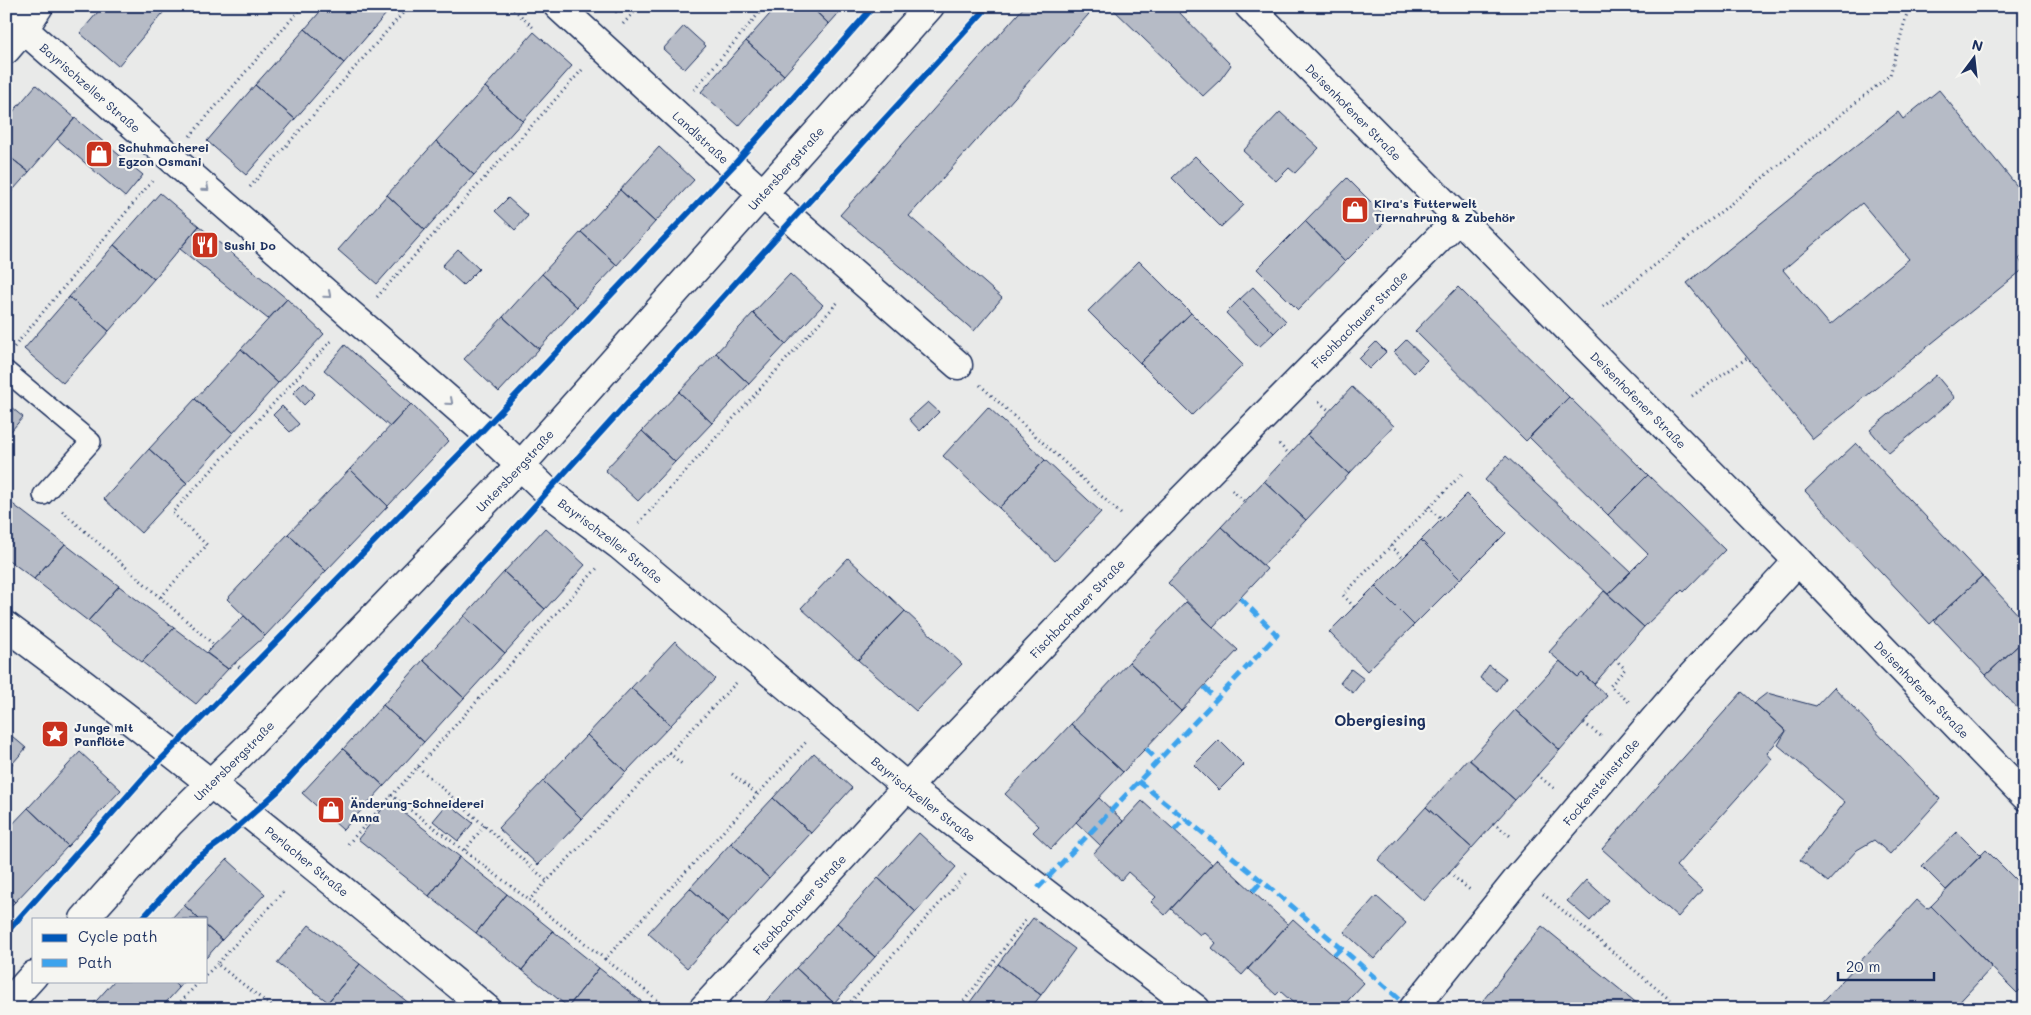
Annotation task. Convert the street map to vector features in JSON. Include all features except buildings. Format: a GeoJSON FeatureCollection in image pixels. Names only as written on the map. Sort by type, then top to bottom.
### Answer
{"type":"FeatureCollection","features":[{"type":"Feature","properties":{"kind":"street"},"geometry":{"type":"LineString","coordinates":[[6,50],[15,22],[38,6]]}},
{"type":"Feature","properties":{"kind":"street","name":"Landlstraße"},"geometry":{"type":"LineString","coordinates":[[558,6],[763,194],[958,365]]}},
{"type":"Feature","properties":{"kind":"street","name":"Untersbergstraße"},"geometry":{"type":"LineString","coordinates":[[85,918],[170,823],[521,466],[930,6]]}},
{"type":"Feature","properties":{"kind":"street","name":"Deisenhofener Straße"},"geometry":{"type":"LineString","coordinates":[[1249,6],[1798,561],[2025,796]]}},
{"type":"Feature","properties":{"kind":"street","name":"Bayrischzeller Straße"},"geometry":{"type":"LineString","coordinates":[[15,22],[357,320],[548,492],[619,545],[907,787],[1196,1009]]}},
{"type":"Feature","properties":{"kind":"street","name":"Fischbachauer Straße"},"geometry":{"type":"LineString","coordinates":[[703,1009],[907,787],[1145,537],[1459,218]]}},
{"type":"Feature","properties":{"kind":"street","name":"Fockensteinstraße"},"geometry":{"type":"LineString","coordinates":[[1413,1009],[1521,875],[1652,722],[1798,561]]}},
{"type":"Feature","properties":{"kind":"street","name":"Perlacher Straße"},"geometry":{"type":"LineString","coordinates":[[6,626],[212,782],[487,1009]]}},
{"type":"Feature","properties":{"kind":"street"},"geometry":{"type":"LineString","coordinates":[[6,1006],[32,977]]}},
{"type":"Feature","properties":{"kind":"lane"},"geometry":{"type":"LineString","coordinates":[[6,372],[91,442],[42,495]]}},
{"type":"Feature","properties":{"kind":"path"},"geometry":{"type":"LineString","coordinates":[[13,349],[172,158],[303,6]]}},
{"type":"Feature","properties":{"kind":"path"},"geometry":{"type":"LineString","coordinates":[[250,188],[409,6]]}},
{"type":"Feature","properties":{"kind":"path"},"geometry":{"type":"LineString","coordinates":[[675,112],[765,6]]}},
{"type":"Feature","properties":{"kind":"path"},"geometry":{"type":"LineString","coordinates":[[1603,307],[1890,75],[1909,6]]}},
{"type":"Feature","properties":{"kind":"path"},"geometry":{"type":"LineString","coordinates":[[161,597],[207,545],[172,513],[337,335],[357,320],[603,47]]}},
{"type":"Feature","properties":{"kind":"path"},"geometry":{"type":"LineString","coordinates":[[1692,396],[1747,358]]}},
{"type":"Feature","properties":{"kind":"path"},"geometry":{"type":"LineString","coordinates":[[958,365],[1145,537]]}},
{"type":"Feature","properties":{"kind":"path"},"geometry":{"type":"LineString","coordinates":[[1354,607],[1343,595],[1462,474]]}},
{"type":"Feature","properties":{"kind":"path"},"geometry":{"type":"LineString","coordinates":[[42,495],[214,645]]}},
{"type":"Feature","properties":{"kind":"path"},"geometry":{"type":"LineString","coordinates":[[1428,507],[1441,519]]}},
{"type":"Feature","properties":{"kind":"path"},"geometry":{"type":"LineString","coordinates":[[1390,546],[1403,558]]}},
{"type":"Feature","properties":{"kind":"path"},"geometry":{"type":"LineString","coordinates":[[1615,659],[1625,669],[1610,686],[1652,722]]}},
{"type":"Feature","properties":{"kind":"path"},"geometry":{"type":"LineString","coordinates":[[529,900],[756,662]]}},
{"type":"Feature","properties":{"kind":"path"},"geometry":{"type":"LineString","coordinates":[[235,664],[246,673]]}},
{"type":"Feature","properties":{"kind":"path"},"geometry":{"type":"LineString","coordinates":[[604,959],[827,720]]}},
{"type":"Feature","properties":{"kind":"path"},"geometry":{"type":"LineString","coordinates":[[669,753],[683,765]]}},
{"type":"Feature","properties":{"kind":"path"},"geometry":{"type":"LineString","coordinates":[[418,767],[547,881]]}},
{"type":"Feature","properties":{"kind":"path"},"geometry":{"type":"LineString","coordinates":[[732,774],[757,794]]}},
{"type":"Feature","properties":{"kind":"path"},"geometry":{"type":"LineString","coordinates":[[392,795],[669,1009]]}},
{"type":"Feature","properties":{"kind":"path"},"geometry":{"type":"LineString","coordinates":[[465,850],[485,825]]}},
{"type":"Feature","properties":{"kind":"path"},"geometry":{"type":"LineString","coordinates":[[844,1009],[989,849]]}},
{"type":"Feature","properties":{"kind":"path"},"geometry":{"type":"LineString","coordinates":[[1521,875],[1681,1009]]}},
{"type":"Feature","properties":{"kind":"path"},"geometry":{"type":"LineString","coordinates":[[208,973],[285,890]]}},
{"type":"Feature","properties":{"kind":"path"},"geometry":{"type":"LineString","coordinates":[[958,1009],[1045,893]]}},
{"type":"Feature","properties":{"kind":"path"},"geometry":{"type":"LineString","coordinates":[[216,964],[275,1009]]}},
{"type":"Feature","properties":{"kind":"path"},"geometry":{"type":"LineString","coordinates":[[174,1009],[199,982]]}},
{"type":"Feature","properties":{"kind":"marked path"},"geometry":{"type":"LineString","coordinates":[[1038,888],[1277,635],[1240,598]]}},
{"type":"Feature","properties":{"kind":"marked path"},"geometry":{"type":"LineString","coordinates":[[1204,687],[1216,699]]}},
{"type":"Feature","properties":{"kind":"marked path"},"geometry":{"type":"LineString","coordinates":[[1146,749],[1158,761]]}},
{"type":"Feature","properties":{"kind":"marked path"},"geometry":{"type":"LineString","coordinates":[[1138,781],[1276,893],[1410,1009]]}},
{"type":"Feature","properties":{"kind":"marked path"},"geometry":{"type":"LineString","coordinates":[[1174,830],[1185,818]]}},
{"type":"Feature","properties":{"kind":"marked path"},"geometry":{"type":"LineString","coordinates":[[1253,891],[1263,880]]}},
{"type":"Feature","properties":{"kind":"marked path"},"geometry":{"type":"LineString","coordinates":[[1334,955],[1342,947]]}},
{"type":"Feature","properties":{"kind":"cycle path"},"geometry":{"type":"LineString","coordinates":[[6,933],[147,774],[483,430],[733,166],[874,6]]}},
{"type":"Feature","properties":{"kind":"cycle path"},"geometry":{"type":"LineString","coordinates":[[143,918],[195,860],[224,839],[278,791],[793,219],[983,12],[985,6]]}},
{"type":"Feature","properties":{"kind":"place","name":"Schuhmacherei Egzon Osmani"},"geometry":{"type":"Point","coordinates":[99,154]}},
{"type":"Feature","properties":{"kind":"place","name":"Kira's Futterwelt Tiernahrung & Zubehör"},"geometry":{"type":"Point","coordinates":[1355,210]}},
{"type":"Feature","properties":{"kind":"place","name":"Sushi Do"},"geometry":{"type":"Point","coordinates":[205,245]}},
{"type":"Feature","properties":{"kind":"place","name":"Junge mit Panflöte"},"geometry":{"type":"Point","coordinates":[55,734]}},
{"type":"Feature","properties":{"kind":"place","name":"Änderung-Schneiderei Anna"},"geometry":{"type":"Point","coordinates":[331,810]}},
{"type":"Feature","properties":{"kind":"district","name":"Obergiesing"},"geometry":{"type":"Point","coordinates":[1380,720]}}]}
